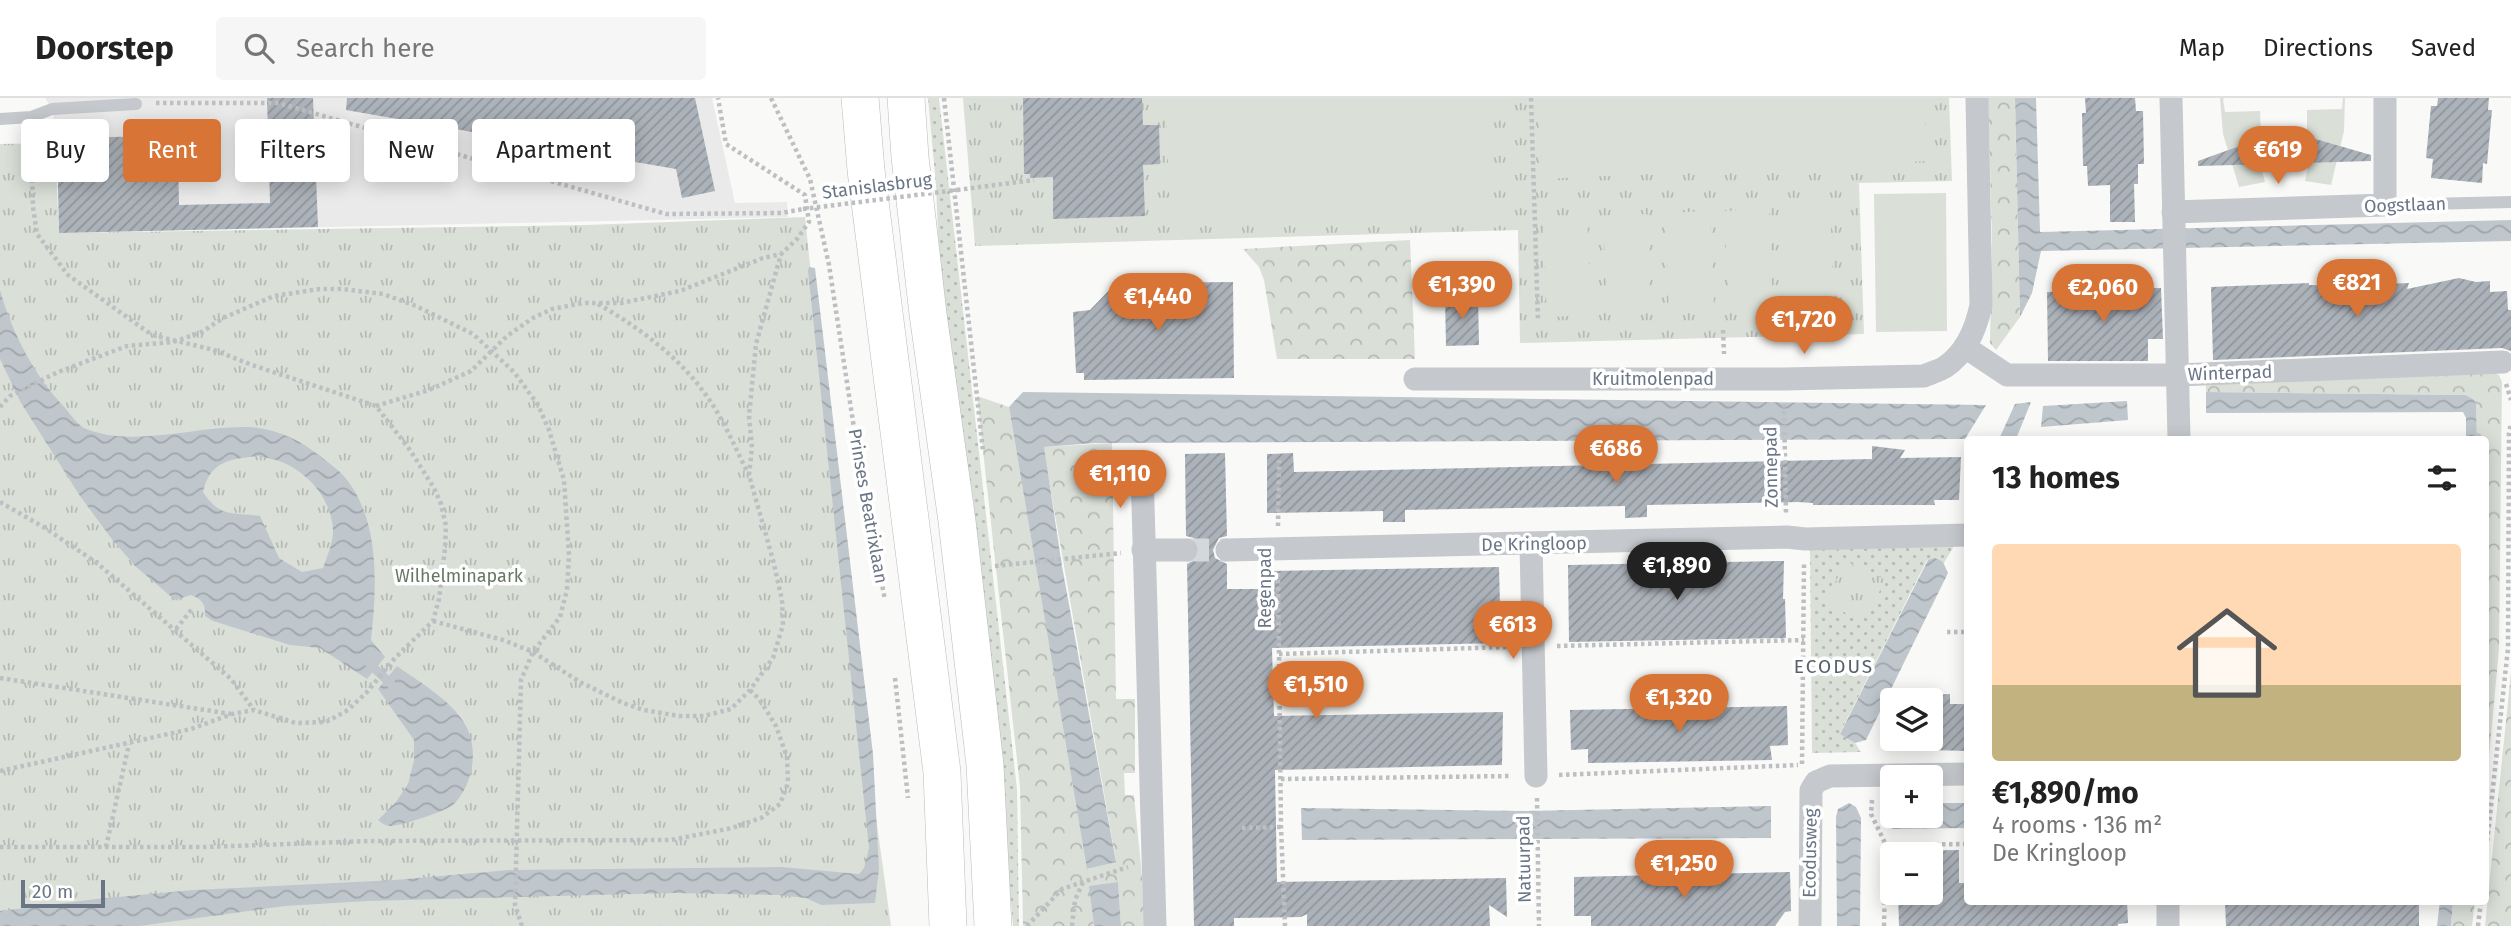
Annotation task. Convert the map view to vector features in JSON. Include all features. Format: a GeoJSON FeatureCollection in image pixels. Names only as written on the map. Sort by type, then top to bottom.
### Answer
{"type":"FeatureCollection","features":[{"type":"Feature","properties":{"kind":"main road"},"geometry":{"type":"LineString","coordinates":[[833,98],[866,170]]}},
{"type":"Feature","properties":{"kind":"main road","name":"Prinses Beatrixlaan"},"geometry":{"type":"LineString","coordinates":[[860,98],[866,170],[942,772],[948,926]]}},
{"type":"Feature","properties":{"kind":"main road"},"geometry":{"type":"LineString","coordinates":[[906,98],[928,314],[957,521],[985,765],[993,926]]}},
{"type":"Feature","properties":{"kind":"street","name":"Kruitmolenpad"},"geometry":{"type":"LineString","coordinates":[[1415,379],[1784,379],[1924,376],[1945,368],[1965,347],[1976,326],[1981,306],[1977,98]]}},
{"type":"Feature","properties":{"kind":"street"},"geometry":{"type":"LineString","coordinates":[[2171,98],[2179,436]]}},
{"type":"Feature","properties":{"kind":"street"},"geometry":{"type":"LineString","coordinates":[[2385,98],[2385,205]]}},
{"type":"Feature","properties":{"kind":"street","name":"Oogstlaan"},"geometry":{"type":"LineString","coordinates":[[2173,218],[2385,205]]}},
{"type":"Feature","properties":{"kind":"street","name":"Winterpad"},"geometry":{"type":"LineString","coordinates":[[1965,347],[2007,375],[2178,374],[2503,362]]}},
{"type":"Feature","properties":{"kind":"street"},"geometry":{"type":"LineString","coordinates":[[1142,470],[1155,926]]}},
{"type":"Feature","properties":{"kind":"street","name":"De Kringloop"},"geometry":{"type":"LineString","coordinates":[[1227,550],[1964,535]]}},
{"type":"Feature","properties":{"kind":"street"},"geometry":{"type":"LineString","coordinates":[[1531,544],[1537,784]]}},
{"type":"Feature","properties":{"kind":"street"},"geometry":{"type":"LineString","coordinates":[[1143,550],[1186,550]]}},
{"type":"Feature","properties":{"kind":"street"},"geometry":{"type":"LineString","coordinates":[[1809,773],[1830,776],[1964,775]]}},
{"type":"Feature","properties":{"kind":"street","name":"Ecodusweg"},"geometry":{"type":"LineString","coordinates":[[1809,773],[1810,926]]}},
{"type":"Feature","properties":{"kind":"street"},"geometry":{"type":"LineString","coordinates":[[2168,905],[2168,926]]}},
{"type":"Feature","properties":{"kind":"lane"},"geometry":{"type":"LineString","coordinates":[[0,119],[31,117],[52,108],[136,104]]}},
{"type":"Feature","properties":{"kind":"lane","name":"Oogstlaan"},"geometry":{"type":"LineString","coordinates":[[2385,205],[2511,202]]}},
{"type":"Feature","properties":{"kind":"path"},"geometry":{"type":"LineString","coordinates":[[376,406],[449,382],[471,371],[492,349],[533,317],[567,306],[621,303],[680,291],[763,258],[781,254],[797,239],[809,222],[805,195],[726,144],[718,98]]}},
{"type":"Feature","properties":{"kind":"path","name":"Prinses Beatrixlaan"},"geometry":{"type":"LineString","coordinates":[[771,98],[810,180],[829,265],[861,474],[887,612]]}},
{"type":"Feature","properties":{"kind":"path"},"geometry":{"type":"LineString","coordinates":[[1531,98],[1538,321]]}},
{"type":"Feature","properties":{"kind":"path","name":"Stanislasbrug"},"geometry":{"type":"LineString","coordinates":[[136,104],[278,103],[666,214],[782,213],[1034,180]]}},
{"type":"Feature","properties":{"kind":"path"},"geometry":{"type":"LineString","coordinates":[[0,771],[191,729],[254,709],[295,723],[327,722],[348,710],[368,692],[395,658],[432,621],[439,599],[445,548],[446,526],[442,504],[422,468],[376,406],[214,350],[152,335],[68,275],[37,234],[33,207],[31,117]]}},
{"type":"Feature","properties":{"kind":"path"},"geometry":{"type":"LineString","coordinates":[[749,475],[752,448],[748,416],[756,344],[781,254]]}},
{"type":"Feature","properties":{"kind":"path"},"geometry":{"type":"LineString","coordinates":[[0,407],[10,396],[44,379],[127,346],[173,342],[202,332],[223,318],[274,296],[342,289],[383,294],[416,306],[473,334],[492,349],[514,372],[538,405],[549,430],[564,480],[569,555],[567,590],[560,617],[533,652],[521,680],[515,905],[522,926]]}},
{"type":"Feature","properties":{"kind":"path"},"geometry":{"type":"LineString","coordinates":[[432,621],[503,639],[533,652],[580,682],[623,703],[679,716],[704,716],[731,709],[750,691],[772,658],[783,625],[782,600],[749,475],[717,412],[680,364],[629,322],[595,303]]}},
{"type":"Feature","properties":{"kind":"path","name":"Zonnepad"},"geometry":{"type":"LineString","coordinates":[[1784,396],[1784,452],[1796,538],[1809,773]]}},
{"type":"Feature","properties":{"kind":"path"},"geometry":{"type":"LineString","coordinates":[[2489,825],[2508,648],[2511,423]]}},
{"type":"Feature","properties":{"kind":"path","name":"Regenpad"},"geometry":{"type":"LineString","coordinates":[[1279,460],[1281,827],[1285,926]]}},
{"type":"Feature","properties":{"kind":"path"},"geometry":{"type":"LineString","coordinates":[[0,502],[97,563],[231,679],[254,709]]}},
{"type":"Feature","properties":{"kind":"path"},"geometry":{"type":"LineString","coordinates":[[995,566],[1143,550]]}},
{"type":"Feature","properties":{"kind":"path"},"geometry":{"type":"LineString","coordinates":[[176,629],[192,609]]}},
{"type":"Feature","properties":{"kind":"path"},"geometry":{"type":"LineString","coordinates":[[1947,632],[1964,632]]}},
{"type":"Feature","properties":{"kind":"path"},"geometry":{"type":"LineString","coordinates":[[893,666],[909,802]]}},
{"type":"Feature","properties":{"kind":"path"},"geometry":{"type":"LineString","coordinates":[[0,678],[232,714]]}},
{"type":"Feature","properties":{"kind":"path"},"geometry":{"type":"LineString","coordinates":[[0,847],[206,847],[369,841],[671,840],[732,828],[761,818],[780,804],[788,783],[787,757],[776,726],[760,700],[750,691]]}},
{"type":"Feature","properties":{"kind":"path"},"geometry":{"type":"LineString","coordinates":[[106,847],[129,744]]}},
{"type":"Feature","properties":{"kind":"path"},"geometry":{"type":"LineString","coordinates":[[1873,775],[1871,814],[1885,842]]}},
{"type":"Feature","properties":{"kind":"path","name":"Natuurpad"},"geometry":{"type":"LineString","coordinates":[[1537,784],[1539,926]]}},
{"type":"Feature","properties":{"kind":"path"},"geometry":{"type":"LineString","coordinates":[[1242,828],[1281,827]]}},
{"type":"Feature","properties":{"kind":"path"},"geometry":{"type":"LineString","coordinates":[[1943,844],[1964,844]]}},
{"type":"Feature","properties":{"kind":"path"},"geometry":{"type":"LineString","coordinates":[[1027,926],[1062,888],[1131,866],[1153,864]]}},
{"type":"Feature","properties":{"kind":"path"},"geometry":{"type":"LineString","coordinates":[[1072,926],[1075,900],[1084,880]]}},
{"type":"Feature","properties":{"kind":"path"},"geometry":{"type":"LineString","coordinates":[[1884,926],[1885,905]]}},
{"type":"Feature","properties":{"kind":"path"},"geometry":{"type":"LineString","coordinates":[[2478,926],[2481,905]]}},
{"type":"Feature","properties":{"kind":"shaded area"},"geometry":{"type":"Polygon","coordinates":[[[45,98],[712,98],[735,203],[787,202],[788,217],[59,233],[58,182],[109,182],[109,119],[54,119],[52,109],[45,98]]]}},
{"type":"Feature","properties":{"kind":"green space"},"geometry":{"type":"Polygon","coordinates":[[[928,98],[939,98],[1017,789],[1019,926],[1013,926],[1001,789],[940,280],[936,185],[928,98]]]}},
{"type":"Feature","properties":{"kind":"green space"},"geometry":{"type":"Polygon","coordinates":[[[963,98],[1949,98],[1952,181],[1859,183],[1864,334],[1520,343],[1518,230],[975,246],[963,98]]]}},
{"type":"Feature","properties":{"kind":"green space"},"geometry":{"type":"Polygon","coordinates":[[[1166,98],[1485,98],[1489,219],[1170,219],[1166,98]]]}},
{"type":"Feature","properties":{"kind":"green space"},"geometry":{"type":"Polygon","coordinates":[[[1537,98],[1924,98],[1927,161],[1542,179],[1537,98]]]}},
{"type":"Feature","properties":{"kind":"green space"},"geometry":{"type":"Polygon","coordinates":[[[1988,98],[2015,98],[2020,317],[1996,350],[1990,343],[1992,241],[1988,98]]]}},
{"type":"Feature","properties":{"kind":"green space"},"geometry":{"type":"Polygon","coordinates":[[[2220,98],[2225,98],[2225,112],[2260,111],[2261,138],[2232,149],[2260,163],[2265,182],[2239,187],[2223,134],[2220,98]]]}},
{"type":"Feature","properties":{"kind":"green space"},"geometry":{"type":"Polygon","coordinates":[[[2343,98],[2344,131],[2331,185],[2305,181],[2309,162],[2336,145],[2307,137],[2307,110],[2342,109],[2343,98]]]}},
{"type":"Feature","properties":{"kind":"green space","name":"Wilhelminapark"},"geometry":{"type":"Polygon","coordinates":[[[0,144],[21,144],[21,182],[57,182],[59,233],[587,225],[805,217],[844,585],[891,926],[0,926],[0,144]]]}},
{"type":"Feature","properties":{"kind":"green space"},"geometry":{"type":"Polygon","coordinates":[[[1946,193],[1947,331],[1876,332],[1874,194],[1946,193]]]}},
{"type":"Feature","properties":{"kind":"green space"},"geometry":{"type":"Polygon","coordinates":[[[1830,206],[1834,305],[1790,306],[1785,207],[1830,206]]]}},
{"type":"Feature","properties":{"kind":"green space"},"geometry":{"type":"Polygon","coordinates":[[[1769,209],[1773,308],[1729,310],[1724,211],[1769,209]]]}},
{"type":"Feature","properties":{"kind":"green space"},"geometry":{"type":"Polygon","coordinates":[[[1710,211],[1714,310],[1669,312],[1665,213],[1710,211]]]}},
{"type":"Feature","properties":{"kind":"green space"},"geometry":{"type":"Polygon","coordinates":[[[1647,214],[1651,313],[1607,315],[1603,216],[1647,214]]]}},
{"type":"Feature","properties":{"kind":"green space"},"geometry":{"type":"Polygon","coordinates":[[[1587,216],[1591,315],[1547,317],[1543,218],[1587,216]]]}},
{"type":"Feature","properties":{"kind":"green space"},"geometry":{"type":"Polygon","coordinates":[[[1410,240],[1415,359],[1277,359],[1264,280],[1259,267],[1243,249],[1410,240]]]}},
{"type":"Feature","properties":{"kind":"green space"},"geometry":{"type":"Polygon","coordinates":[[[2492,372],[2499,375],[2502,382],[2499,649],[2489,757],[2489,436],[2477,436],[2476,404],[2466,395],[2206,392],[2206,379],[2492,372]]]}},
{"type":"Feature","properties":{"kind":"green space"},"geometry":{"type":"Polygon","coordinates":[[[977,396],[1009,407],[1088,869],[1116,861],[1043,447],[1112,443],[1116,699],[1135,699],[1135,773],[1124,773],[1125,795],[1134,795],[1144,926],[1121,926],[1118,883],[1090,887],[1094,926],[1023,926],[1020,787],[977,396]]]}},
{"type":"Feature","properties":{"kind":"green space"},"geometry":{"type":"Polygon","coordinates":[[[1954,546],[1944,563],[1927,560],[1840,733],[1855,743],[1861,752],[1812,753],[1810,550],[1954,546]]]}},
{"type":"Feature","properties":{"kind":"green space"},"geometry":{"type":"Polygon","coordinates":[[[1846,561],[1886,580],[1862,622],[1825,602],[1846,561]]]}},
{"type":"Feature","properties":{"kind":"green space"},"geometry":{"type":"Polygon","coordinates":[[[2511,672],[2511,926],[2485,926],[2511,672]]]}},
{"type":"Feature","properties":{"kind":"green space"},"geometry":{"type":"Polygon","coordinates":[[[2453,905],[2475,905],[2472,926],[2451,926],[2453,905]]]}},
{"type":"Feature","properties":{"kind":"water"},"geometry":{"type":"Polygon","coordinates":[[[2015,98],[2036,98],[2040,232],[2511,220],[2511,241],[2041,251],[2032,293],[2020,317],[2015,98]]]}},
{"type":"Feature","properties":{"kind":"water"},"geometry":{"type":"Polygon","coordinates":[[[809,267],[815,268],[873,754],[879,869],[875,903],[821,905],[806,898],[778,895],[674,893],[368,901],[285,906],[139,926],[0,926],[0,911],[96,899],[193,890],[395,880],[509,870],[782,867],[859,874],[864,868],[869,848],[809,267]]]}},
{"type":"Feature","properties":{"kind":"water"},"geometry":{"type":"Polygon","coordinates":[[[0,290],[11,323],[34,368],[84,428],[102,434],[143,436],[229,427],[258,428],[295,440],[339,471],[354,490],[363,509],[373,552],[375,575],[371,640],[385,657],[367,679],[320,648],[290,645],[213,621],[205,616],[204,606],[198,598],[191,595],[175,600],[135,566],[80,496],[21,403],[0,359],[0,290]],[[258,456],[230,461],[216,468],[206,482],[203,492],[221,510],[260,516],[279,558],[302,572],[323,568],[333,531],[329,509],[324,499],[311,482],[294,468],[278,460],[258,456]]]}},
{"type":"Feature","properties":{"kind":"water"},"geometry":{"type":"Polygon","coordinates":[[[1023,392],[1986,405],[1964,439],[1095,443],[1044,447],[1062,566],[1116,862],[1087,869],[1009,407],[1023,392]]]}},
{"type":"Feature","properties":{"kind":"water"},"geometry":{"type":"Polygon","coordinates":[[[2206,392],[2466,395],[2476,404],[2477,436],[2466,436],[2466,418],[2463,412],[2206,413],[2206,392]]]}},
{"type":"Feature","properties":{"kind":"water"},"geometry":{"type":"Polygon","coordinates":[[[2127,401],[2128,420],[2041,427],[2043,406],[2127,401]]]}},
{"type":"Feature","properties":{"kind":"water"},"geometry":{"type":"Polygon","coordinates":[[[2031,402],[2017,436],[2000,436],[2015,404],[2031,402]]]}},
{"type":"Feature","properties":{"kind":"water"},"geometry":{"type":"Polygon","coordinates":[[[1935,558],[1943,562],[1948,573],[1892,688],[1880,688],[1880,711],[1866,740],[1855,743],[1840,734],[1928,560],[1935,558]]]}},
{"type":"Feature","properties":{"kind":"water"},"geometry":{"type":"Polygon","coordinates":[[[397,666],[433,691],[457,713],[468,731],[473,753],[466,787],[453,805],[392,826],[378,820],[396,802],[408,784],[414,760],[414,740],[378,689],[397,666]]]}},
{"type":"Feature","properties":{"kind":"water"},"geometry":{"type":"Polygon","coordinates":[[[1849,803],[1856,807],[1861,818],[1860,926],[1837,926],[1836,817],[1838,809],[1849,803]]]}},
{"type":"Feature","properties":{"kind":"water"},"geometry":{"type":"Polygon","coordinates":[[[1943,803],[1964,803],[1964,828],[1892,829],[1943,828],[1943,803]]]}},
{"type":"Feature","properties":{"kind":"water"},"geometry":{"type":"Polygon","coordinates":[[[1771,806],[1771,838],[1302,840],[1301,808],[1525,811],[1771,806]]]}},
{"type":"Feature","properties":{"kind":"water"},"geometry":{"type":"Polygon","coordinates":[[[1118,882],[1121,926],[1094,926],[1089,886],[1118,882]]]}},
{"type":"Feature","properties":{"kind":"water"},"geometry":{"type":"Polygon","coordinates":[[[2440,905],[2453,905],[2451,926],[2437,926],[2440,905]]]}},
{"type":"Feature","properties":{"kind":"building"},"geometry":{"type":"Polygon","coordinates":[[[267,98],[313,98],[314,119],[268,119],[267,98]]]}},
{"type":"Feature","properties":{"kind":"building"},"geometry":{"type":"Polygon","coordinates":[[[347,98],[695,98],[715,191],[682,198],[676,169],[635,162],[635,119],[472,119],[472,132],[458,130],[458,119],[398,119],[346,110],[347,98]]]}},
{"type":"Feature","properties":{"kind":"building"},"geometry":{"type":"Polygon","coordinates":[[[1023,98],[1142,98],[1143,125],[1159,125],[1160,164],[1143,165],[1145,216],[1053,219],[1053,177],[1030,178],[1030,174],[1024,174],[1023,98]]]}},
{"type":"Feature","properties":{"kind":"building"},"geometry":{"type":"Polygon","coordinates":[[[2085,98],[2135,98],[2136,111],[2143,111],[2144,164],[2138,164],[2138,184],[2134,184],[2135,222],[2110,222],[2110,185],[2088,186],[2087,166],[2083,166],[2082,113],[2086,113],[2085,98]]]}},
{"type":"Feature","properties":{"kind":"building"},"geometry":{"type":"Polygon","coordinates":[[[2438,98],[2489,98],[2488,110],[2492,110],[2487,164],[2483,163],[2482,183],[2431,178],[2433,159],[2426,158],[2431,106],[2437,106],[2438,98]]]}},
{"type":"Feature","properties":{"kind":"building"},"geometry":{"type":"Polygon","coordinates":[[[2284,130],[2371,155],[2371,161],[2198,166],[2198,161],[2284,130]]]}},
{"type":"Feature","properties":{"kind":"building"},"geometry":{"type":"Polygon","coordinates":[[[109,137],[123,137],[123,182],[179,182],[179,205],[270,203],[269,182],[316,182],[318,227],[59,233],[58,182],[109,182],[109,137]]]}},
{"type":"Feature","properties":{"kind":"building"},"geometry":{"type":"Polygon","coordinates":[[[2459,278],[2476,282],[2490,281],[2490,292],[2507,291],[2508,310],[2511,310],[2511,351],[2502,348],[2213,360],[2211,287],[2409,283],[2407,289],[2459,278]]]}},
{"type":"Feature","properties":{"kind":"building"},"geometry":{"type":"Polygon","coordinates":[[[1118,281],[1233,282],[1234,378],[1084,380],[1084,373],[1076,373],[1073,312],[1090,310],[1118,281]]]}},
{"type":"Feature","properties":{"kind":"building"},"geometry":{"type":"Polygon","coordinates":[[[2161,288],[2163,339],[2148,339],[2148,361],[2048,361],[2047,292],[2161,288]]]}},
{"type":"Feature","properties":{"kind":"building"},"geometry":{"type":"Polygon","coordinates":[[[1478,296],[1479,345],[1446,346],[1445,297],[1478,296]]]}},
{"type":"Feature","properties":{"kind":"building"},"geometry":{"type":"Polygon","coordinates":[[[1872,446],[1905,450],[1900,458],[1961,457],[1959,500],[1934,500],[1935,505],[1813,505],[1798,502],[1647,505],[1647,517],[1625,518],[1625,506],[1405,510],[1405,522],[1383,522],[1383,511],[1267,513],[1267,454],[1293,453],[1294,472],[1872,459],[1872,446]]]}},
{"type":"Feature","properties":{"kind":"building"},"geometry":{"type":"Polygon","coordinates":[[[1225,453],[1227,536],[1219,538],[1213,550],[1215,558],[1227,564],[1227,589],[1266,589],[1267,571],[1499,567],[1501,643],[1272,648],[1274,716],[1503,712],[1502,765],[1275,770],[1277,882],[1506,878],[1507,917],[1489,905],[1490,926],[1307,926],[1307,914],[1301,917],[1234,918],[1234,926],[1194,926],[1187,564],[1198,558],[1200,549],[1194,538],[1186,536],[1185,454],[1225,453]]]}},
{"type":"Feature","properties":{"kind":"building"},"geometry":{"type":"Polygon","coordinates":[[[1784,561],[1786,638],[1569,642],[1568,565],[1784,561]]]}},
{"type":"Feature","properties":{"kind":"building"},"geometry":{"type":"Polygon","coordinates":[[[1943,694],[1950,694],[1950,704],[1964,704],[1964,751],[1943,750],[1943,694]]]}},
{"type":"Feature","properties":{"kind":"building"},"geometry":{"type":"Polygon","coordinates":[[[1787,706],[1788,745],[1770,746],[1772,760],[1588,763],[1588,749],[1571,750],[1570,710],[1787,706]]]}},
{"type":"Feature","properties":{"kind":"building"},"geometry":{"type":"Polygon","coordinates":[[[1943,850],[1959,850],[1959,883],[1964,883],[1964,905],[2127,905],[2128,923],[2118,926],[1899,926],[1898,905],[1943,905],[1943,850]]]}},
{"type":"Feature","properties":{"kind":"building"},"geometry":{"type":"Polygon","coordinates":[[[1790,872],[1791,911],[1785,912],[1775,926],[1591,926],[1591,916],[1574,916],[1574,877],[1790,872]]]}},
{"type":"Feature","properties":{"kind":"building"},"geometry":{"type":"Polygon","coordinates":[[[2225,905],[2419,905],[2419,926],[2226,926],[2225,905]]]}},
{"type":"Feature","properties":{"kind":"waterway"},"geometry":{"type":"LineString","coordinates":[[368,662],[393,686]]}},
{"type":"Feature","properties":{"kind":"tunnel"},"geometry":{"type":"LineString","coordinates":[[1186,550],[1227,550]]}},
{"type":"Feature","properties":{"kind":"district","name":"ECODUS"},"geometry":{"type":"Point","coordinates":[1834,666]}}]}
